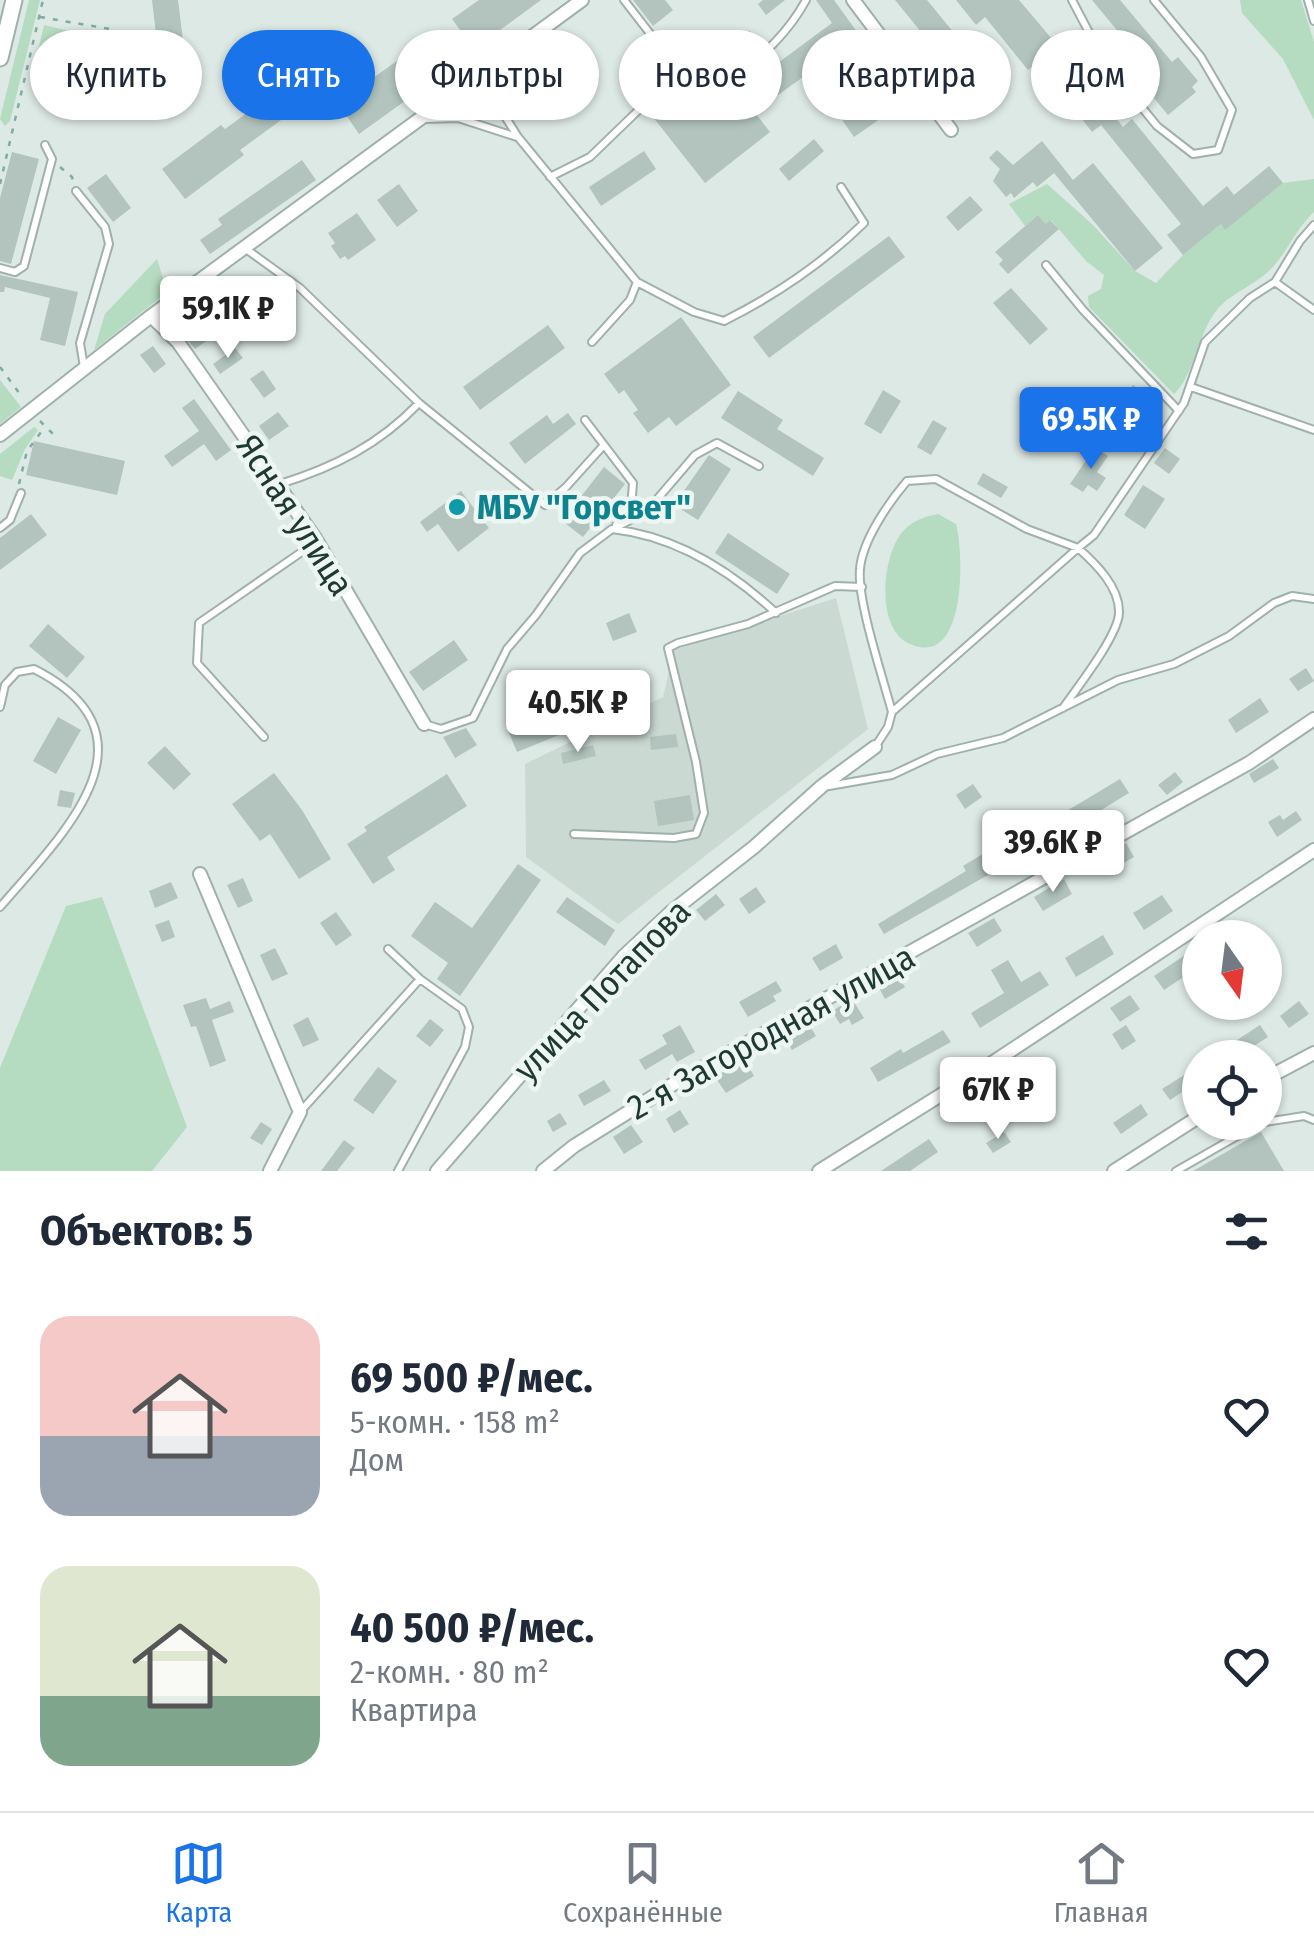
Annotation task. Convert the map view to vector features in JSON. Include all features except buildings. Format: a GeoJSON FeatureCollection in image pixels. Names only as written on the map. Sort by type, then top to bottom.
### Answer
{"type":"FeatureCollection","features":[{"type":"Feature","properties":{"kind":"street"},"geometry":{"type":"LineString","coordinates":[[0,58],[14,0]]}},
{"type":"Feature","properties":{"kind":"street"},"geometry":{"type":"LineString","coordinates":[[542,30],[582,0]]}},
{"type":"Feature","properties":{"kind":"street"},"geometry":{"type":"LineString","coordinates":[[853,0],[951,130]]}},
{"type":"Feature","properties":{"kind":"street"},"geometry":{"type":"LineString","coordinates":[[0,435],[151,316],[421,120]]}},
{"type":"Feature","properties":{"kind":"street","name":"Ясная улица"},"geometry":{"type":"LineString","coordinates":[[151,316],[178,342],[317,542],[424,724]]}},
{"type":"Feature","properties":{"kind":"street","name":"2-я Загородная улица"},"geometry":{"type":"LineString","coordinates":[[543,1171],[574,1146],[670,1086],[1249,763],[1314,719]]}},
{"type":"Feature","properties":{"kind":"street","name":"улица Потапова"},"geometry":{"type":"LineString","coordinates":[[437,1171],[624,956],[822,786],[875,747]]}},
{"type":"Feature","properties":{"kind":"street"},"geometry":{"type":"LineString","coordinates":[[819,1171],[992,1063],[1314,850]]}},
{"type":"Feature","properties":{"kind":"street"},"geometry":{"type":"LineString","coordinates":[[200,874],[300,1112],[270,1171]]}},
{"type":"Feature","properties":{"kind":"street"},"geometry":{"type":"LineString","coordinates":[[1282,1070],[1314,1054]]}},
{"type":"Feature","properties":{"kind":"street"},"geometry":{"type":"LineString","coordinates":[[1114,1171],[1182,1128]]}},
{"type":"Feature","properties":{"kind":"lane"},"geometry":{"type":"LineString","coordinates":[[624,0],[647,30]]}},
{"type":"Feature","properties":{"kind":"lane"},"geometry":{"type":"LineString","coordinates":[[782,32],[806,0]]}},
{"type":"Feature","properties":{"kind":"lane"},"geometry":{"type":"LineString","coordinates":[[1072,0],[1104,60],[1158,126],[1193,154],[1218,150],[1232,110],[1201,58],[1154,0]]}},
{"type":"Feature","properties":{"kind":"lane"},"geometry":{"type":"LineString","coordinates":[[1308,0],[1314,21]]}},
{"type":"Feature","properties":{"kind":"lane"},"geometry":{"type":"LineString","coordinates":[[464,120],[518,137]]}},
{"type":"Feature","properties":{"kind":"lane"},"geometry":{"type":"LineString","coordinates":[[507,120],[637,282],[694,312],[724,321],[776,295],[864,223],[841,187]]}},
{"type":"Feature","properties":{"kind":"lane"},"geometry":{"type":"LineString","coordinates":[[550,177],[590,156],[628,120]]}},
{"type":"Feature","properties":{"kind":"lane"},"geometry":{"type":"LineString","coordinates":[[0,268],[15,272],[24,266],[51,160],[45,145]]}},
{"type":"Feature","properties":{"kind":"lane"},"geometry":{"type":"LineString","coordinates":[[76,190],[105,227],[109,244],[80,343],[85,368]]}},
{"type":"Feature","properties":{"kind":"lane"},"geometry":{"type":"LineString","coordinates":[[892,712],[1094,534],[1179,410],[1205,342],[1250,298],[1275,282],[1314,225]]}},
{"type":"Feature","properties":{"kind":"lane"},"geometry":{"type":"LineString","coordinates":[[244,248],[300,288],[420,403],[545,505],[566,488],[603,446]]}},
{"type":"Feature","properties":{"kind":"lane"},"geometry":{"type":"LineString","coordinates":[[1046,265],[1179,410]]}},
{"type":"Feature","properties":{"kind":"lane"},"geometry":{"type":"LineString","coordinates":[[592,342],[630,300],[637,282]]}},
{"type":"Feature","properties":{"kind":"lane"},"geometry":{"type":"LineString","coordinates":[[1275,282],[1314,310]]}},
{"type":"Feature","properties":{"kind":"lane"},"geometry":{"type":"LineString","coordinates":[[1191,387],[1314,430]]}},
{"type":"Feature","properties":{"kind":"lane"},"geometry":{"type":"LineString","coordinates":[[278,485],[332,468],[398,425],[420,403]]}},
{"type":"Feature","properties":{"kind":"lane"},"geometry":{"type":"LineString","coordinates":[[585,420],[633,484],[630,508],[612,530]]}},
{"type":"Feature","properties":{"kind":"lane"},"geometry":{"type":"LineString","coordinates":[[424,724],[441,729],[473,718],[506,649],[536,616],[580,554],[647,510],[695,455],[717,443],[759,466]]}},
{"type":"Feature","properties":{"kind":"lane"},"geometry":{"type":"LineString","coordinates":[[875,747],[892,712],[860,568],[872,534],[907,481],[936,479],[1027,529],[1078,548],[1098,566],[1114,594],[1119,614],[1106,645],[1062,710]]}},
{"type":"Feature","properties":{"kind":"lane"},"geometry":{"type":"LineString","coordinates":[[0,528],[10,520],[19,492]]}},
{"type":"Feature","properties":{"kind":"lane"},"geometry":{"type":"LineString","coordinates":[[612,530],[648,533],[701,557],[752,590],[776,613]]}},
{"type":"Feature","properties":{"kind":"lane"},"geometry":{"type":"LineString","coordinates":[[264,737],[197,664],[199,623],[317,542]]}},
{"type":"Feature","properties":{"kind":"lane"},"geometry":{"type":"LineString","coordinates":[[574,834],[674,838],[696,834],[704,813],[692,743],[668,648],[776,613],[835,586],[862,587]]}},
{"type":"Feature","properties":{"kind":"lane"},"geometry":{"type":"LineString","coordinates":[[822,786],[892,774],[938,754],[1004,738],[1118,680],[1186,658],[1229,636],[1274,603],[1292,596],[1314,599]]}},
{"type":"Feature","properties":{"kind":"lane"},"geometry":{"type":"LineString","coordinates":[[0,707],[5,685],[17,672],[34,669],[85,704],[98,728],[95,770],[86,798],[0,907]]}},
{"type":"Feature","properties":{"kind":"lane"},"geometry":{"type":"LineString","coordinates":[[388,949],[420,979],[462,1009],[468,1028],[466,1048],[398,1171]]}},
{"type":"Feature","properties":{"kind":"lane"},"geometry":{"type":"LineString","coordinates":[[300,1112],[420,979]]}},
{"type":"Feature","properties":{"kind":"lane"},"geometry":{"type":"LineString","coordinates":[[1282,1119],[1304,1116],[1314,1120]]}},
{"type":"Feature","properties":{"kind":"lane"},"geometry":{"type":"LineString","coordinates":[[1176,1171],[1231,1140]]}},
{"type":"Feature","properties":{"kind":"path"},"geometry":{"type":"LineString","coordinates":[[0,184],[43,0]]}},
{"type":"Feature","properties":{"kind":"path"},"geometry":{"type":"LineString","coordinates":[[38,16],[110,30]]}},
{"type":"Feature","properties":{"kind":"path"},"geometry":{"type":"LineString","coordinates":[[51,160],[72,177],[76,190]]}},
{"type":"Feature","properties":{"kind":"path"},"geometry":{"type":"LineString","coordinates":[[0,368],[56,436]]}},
{"type":"Feature","properties":{"kind":"path"},"geometry":{"type":"LineString","coordinates":[[19,492],[27,451],[45,427]]}},
{"type":"Feature","properties":{"kind":"shaded area"},"geometry":{"type":"Polygon","coordinates":[[[836,598],[868,729],[618,924],[526,857],[525,764],[663,697],[674,650],[836,598]]]}},
{"type":"Feature","properties":{"kind":"green space"},"geometry":{"type":"Polygon","coordinates":[[[29,0],[40,0],[10,121],[5,126],[0,119],[29,0]]]}},
{"type":"Feature","properties":{"kind":"green space"},"geometry":{"type":"Polygon","coordinates":[[[1240,0],[1301,0],[1314,42],[1314,120],[1283,59],[1242,13],[1240,0]]]}},
{"type":"Feature","properties":{"kind":"green space"},"geometry":{"type":"Polygon","coordinates":[[[1314,179],[1314,212],[1272,268],[1216,311],[1186,378],[1174,394],[1089,307],[1088,296],[1101,289],[1104,275],[1086,261],[1051,220],[1046,224],[1038,215],[1025,226],[1009,204],[1047,184],[1093,225],[1135,271],[1156,283],[1221,224],[1225,229],[1283,183],[1314,179]]]}},
{"type":"Feature","properties":{"kind":"green space"},"geometry":{"type":"Polygon","coordinates":[[[157,259],[166,288],[162,296],[94,350],[105,314],[157,259]]]}},
{"type":"Feature","properties":{"kind":"green space"},"geometry":{"type":"Polygon","coordinates":[[[0,380],[21,407],[0,424],[0,380]]]}},
{"type":"Feature","properties":{"kind":"green space"},"geometry":{"type":"Polygon","coordinates":[[[34,427],[38,430],[12,480],[0,476],[0,454],[34,427]]]}},
{"type":"Feature","properties":{"kind":"green space"},"geometry":{"type":"Polygon","coordinates":[[[938,514],[956,524],[960,582],[951,626],[942,641],[927,647],[908,643],[897,634],[890,622],[885,589],[891,555],[904,530],[920,519],[938,514]]]}},
{"type":"Feature","properties":{"kind":"green space"},"geometry":{"type":"Polygon","coordinates":[[[102,897],[187,1127],[152,1171],[0,1171],[0,1068],[66,906],[102,897]]]}},
{"type":"Feature","properties":{"kind":"place","name":"МБУ \"Горсвет\""},"geometry":{"type":"Point","coordinates":[457,507]}}]}
